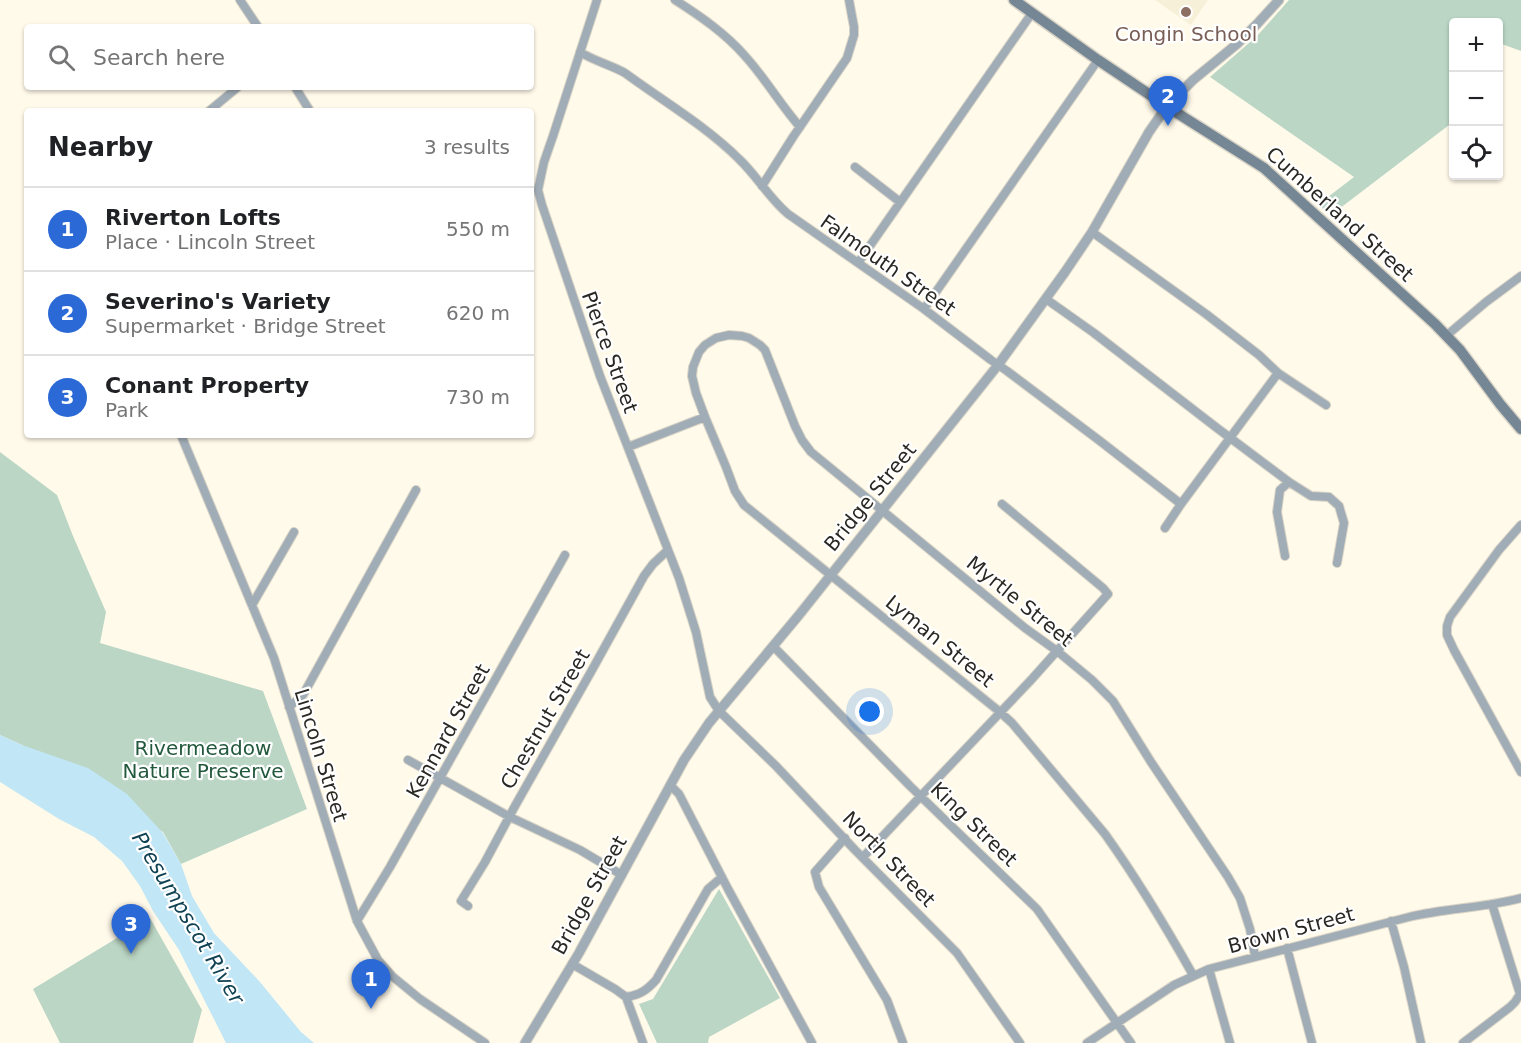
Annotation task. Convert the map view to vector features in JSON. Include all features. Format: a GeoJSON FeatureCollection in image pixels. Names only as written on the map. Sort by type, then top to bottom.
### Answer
{"type":"FeatureCollection","features":[{"type":"Feature","properties":{"kind":"main road","name":"Cumberland Street"},"geometry":{"type":"LineString","coordinates":[[1014,0],[1098,60],[1274,176],[1436,324],[1460,350],[1521,429]]}},
{"type":"Feature","properties":{"kind":"street"},"geometry":{"type":"LineString","coordinates":[[240,0],[256,24]]}},
{"type":"Feature","properties":{"kind":"street","name":"Pierce Street"},"geometry":{"type":"LineString","coordinates":[[597,0],[535,191],[542,205],[589,345],[679,578],[696,632],[707,689],[719,711]]}},
{"type":"Feature","properties":{"kind":"street"},"geometry":{"type":"LineString","coordinates":[[675,0],[720,32],[738,48],[800,127]]}},
{"type":"Feature","properties":{"kind":"street"},"geometry":{"type":"LineString","coordinates":[[762,186],[850,51],[854,27],[849,0]]}},
{"type":"Feature","properties":{"kind":"street","name":"Bridge Street"},"geometry":{"type":"LineString","coordinates":[[525,1043],[572,964],[684,760],[709,723],[882,512],[998,365],[1092,232],[1149,132],[1167,106],[1193,80],[1237,44],[1279,0]]}},
{"type":"Feature","properties":{"kind":"street"},"geometry":{"type":"LineString","coordinates":[[858,263],[1032,13]]}},
{"type":"Feature","properties":{"kind":"street","name":"Falmouth Street"},"geometry":{"type":"LineString","coordinates":[[580,52],[614,67],[702,128],[739,159],[777,205],[788,214],[924,309],[1181,504]]}},
{"type":"Feature","properties":{"kind":"street"},"geometry":{"type":"LineString","coordinates":[[924,309],[1098,60]]}},
{"type":"Feature","properties":{"kind":"street"},"geometry":{"type":"LineString","coordinates":[[213,108],[234,90]]}},
{"type":"Feature","properties":{"kind":"street"},"geometry":{"type":"LineString","coordinates":[[297,90],[308,108]]}},
{"type":"Feature","properties":{"kind":"street"},"geometry":{"type":"LineString","coordinates":[[855,167],[900,202]]}},
{"type":"Feature","properties":{"kind":"street"},"geometry":{"type":"LineString","coordinates":[[1092,232],[1206,314],[1259,355],[1278,373],[1326,405]]}},
{"type":"Feature","properties":{"kind":"street"},"geometry":{"type":"LineString","coordinates":[[1446,336],[1521,276]]}},
{"type":"Feature","properties":{"kind":"street"},"geometry":{"type":"LineString","coordinates":[[1046,299],[1289,482],[1311,496],[1329,497],[1339,506],[1344,523],[1337,563]]}},
{"type":"Feature","properties":{"kind":"street","name":"Myrtle Street"},"geometry":{"type":"LineString","coordinates":[[710,341],[722,336],[736,335],[749,338],[760,345],[769,357],[795,426],[807,446],[822,462],[1025,628],[1057,651],[1113,701],[1240,898],[1255,956]]}},
{"type":"Feature","properties":{"kind":"street","name":"Lyman Street"},"geometry":{"type":"LineString","coordinates":[[710,341],[699,352],[693,367],[693,385],[735,491],[744,505],[1012,723],[1105,834],[1147,897],[1193,975]]}},
{"type":"Feature","properties":{"kind":"street"},"geometry":{"type":"LineString","coordinates":[[1165,528],[1278,373]]}},
{"type":"Feature","properties":{"kind":"street"},"geometry":{"type":"LineString","coordinates":[[628,447],[705,417]]}},
{"type":"Feature","properties":{"kind":"street","name":"Lincoln Street"},"geometry":{"type":"LineString","coordinates":[[182,438],[274,658],[357,921],[378,960],[392,976],[420,999],[485,1043]]}},
{"type":"Feature","properties":{"kind":"street"},"geometry":{"type":"LineString","coordinates":[[1285,556],[1277,512],[1280,490],[1289,482]]}},
{"type":"Feature","properties":{"kind":"street"},"geometry":{"type":"LineString","coordinates":[[289,707],[303,695],[416,490]]}},
{"type":"Feature","properties":{"kind":"street"},"geometry":{"type":"LineString","coordinates":[[863,857],[1108,594],[1002,504]]}},
{"type":"Feature","properties":{"kind":"street"},"geometry":{"type":"LineString","coordinates":[[1521,525],[1499,550],[1455,609],[1447,626],[1454,650],[1521,772]]}},
{"type":"Feature","properties":{"kind":"street"},"geometry":{"type":"LineString","coordinates":[[252,605],[294,532]]}},
{"type":"Feature","properties":{"kind":"street","name":"Chestnut Street"},"geometry":{"type":"LineString","coordinates":[[468,906],[461,901],[644,576],[668,550]]}},
{"type":"Feature","properties":{"kind":"street","name":"Kennard Street"},"geometry":{"type":"LineString","coordinates":[[357,921],[390,867],[565,555]]}},
{"type":"Feature","properties":{"kind":"street","name":"King Street"},"geometry":{"type":"LineString","coordinates":[[773,646],[1037,909],[1131,1043]]}},
{"type":"Feature","properties":{"kind":"street","name":"North Street"},"geometry":{"type":"LineString","coordinates":[[719,711],[776,766],[957,953],[1020,1043]]}},
{"type":"Feature","properties":{"kind":"street"},"geometry":{"type":"LineString","coordinates":[[408,760],[510,816],[580,850],[622,875]]}},
{"type":"Feature","properties":{"kind":"street"},"geometry":{"type":"LineString","coordinates":[[670,785],[679,794],[812,1043]]}},
{"type":"Feature","properties":{"kind":"street"},"geometry":{"type":"LineString","coordinates":[[845,838],[815,872],[816,879],[826,900],[887,1000],[903,1043]]}},
{"type":"Feature","properties":{"kind":"street"},"geometry":{"type":"LineString","coordinates":[[626,997],[647,990],[664,968],[708,889],[722,877]]}},
{"type":"Feature","properties":{"kind":"street","name":"Brown Street"},"geometry":{"type":"LineString","coordinates":[[1087,1043],[1174,985],[1209,969],[1391,921],[1441,910],[1521,898]]}},
{"type":"Feature","properties":{"kind":"street"},"geometry":{"type":"LineString","coordinates":[[1463,1043],[1510,1007],[1520,994],[1492,904]]}},
{"type":"Feature","properties":{"kind":"street"},"geometry":{"type":"LineString","coordinates":[[1391,921],[1421,1043]]}},
{"type":"Feature","properties":{"kind":"street"},"geometry":{"type":"LineString","coordinates":[[1287,948],[1312,1043]]}},
{"type":"Feature","properties":{"kind":"street"},"geometry":{"type":"LineString","coordinates":[[572,964],[626,997],[643,1043]]}},
{"type":"Feature","properties":{"kind":"street"},"geometry":{"type":"LineString","coordinates":[[1209,969],[1230,1043]]}},
{"type":"Feature","properties":{"kind":"shaded area","name":"Congin School"},"geometry":{"type":"Polygon","coordinates":[[[1155,0],[1208,0],[1191,25],[1155,0]]]}},
{"type":"Feature","properties":{"kind":"green space"},"geometry":{"type":"Polygon","coordinates":[[[1289,0],[1521,0],[1521,51],[1503,44],[1503,18],[1449,18],[1449,125],[1335,212],[1335,220],[1314,200],[1319,202],[1324,200],[1354,177],[1210,77],[1257,36],[1289,0]]]}},
{"type":"Feature","properties":{"kind":"green space","name":"Rivermeadow Nature Preserve"},"geometry":{"type":"Polygon","coordinates":[[[0,452],[57,495],[106,612],[100,643],[263,691],[307,809],[181,864],[163,832],[22,745],[0,735],[0,452]]]}},
{"type":"Feature","properties":{"kind":"green space"},"geometry":{"type":"Polygon","coordinates":[[[719,889],[780,998],[709,1037],[708,1043],[657,1043],[639,1004],[653,999],[719,889]]]}},
{"type":"Feature","properties":{"kind":"green space"},"geometry":{"type":"Polygon","coordinates":[[[150,918],[202,1010],[193,1043],[60,1043],[33,989],[150,918]]]}},
{"type":"Feature","properties":{"kind":"water","name":"Presumpscot River"},"geometry":{"type":"Polygon","coordinates":[[[0,735],[88,768],[127,794],[163,833],[181,864],[192,896],[214,933],[260,982],[301,1032],[314,1043],[226,1043],[179,950],[122,861],[94,837],[59,819],[0,782],[0,735]]]}},
{"type":"Feature","properties":{"kind":"place","name":"Congin School"},"geometry":{"type":"Point","coordinates":[1186,12]}},
{"type":"Feature","properties":{"kind":"place","name":"Severino's Variety"},"geometry":{"type":"Point","coordinates":[1168,126]}},
{"type":"Feature","properties":{"kind":"place","name":"Conant Property"},"geometry":{"type":"Point","coordinates":[131,954]}},
{"type":"Feature","properties":{"kind":"place","name":"Riverton Lofts"},"geometry":{"type":"Point","coordinates":[371,1009]}}]}
